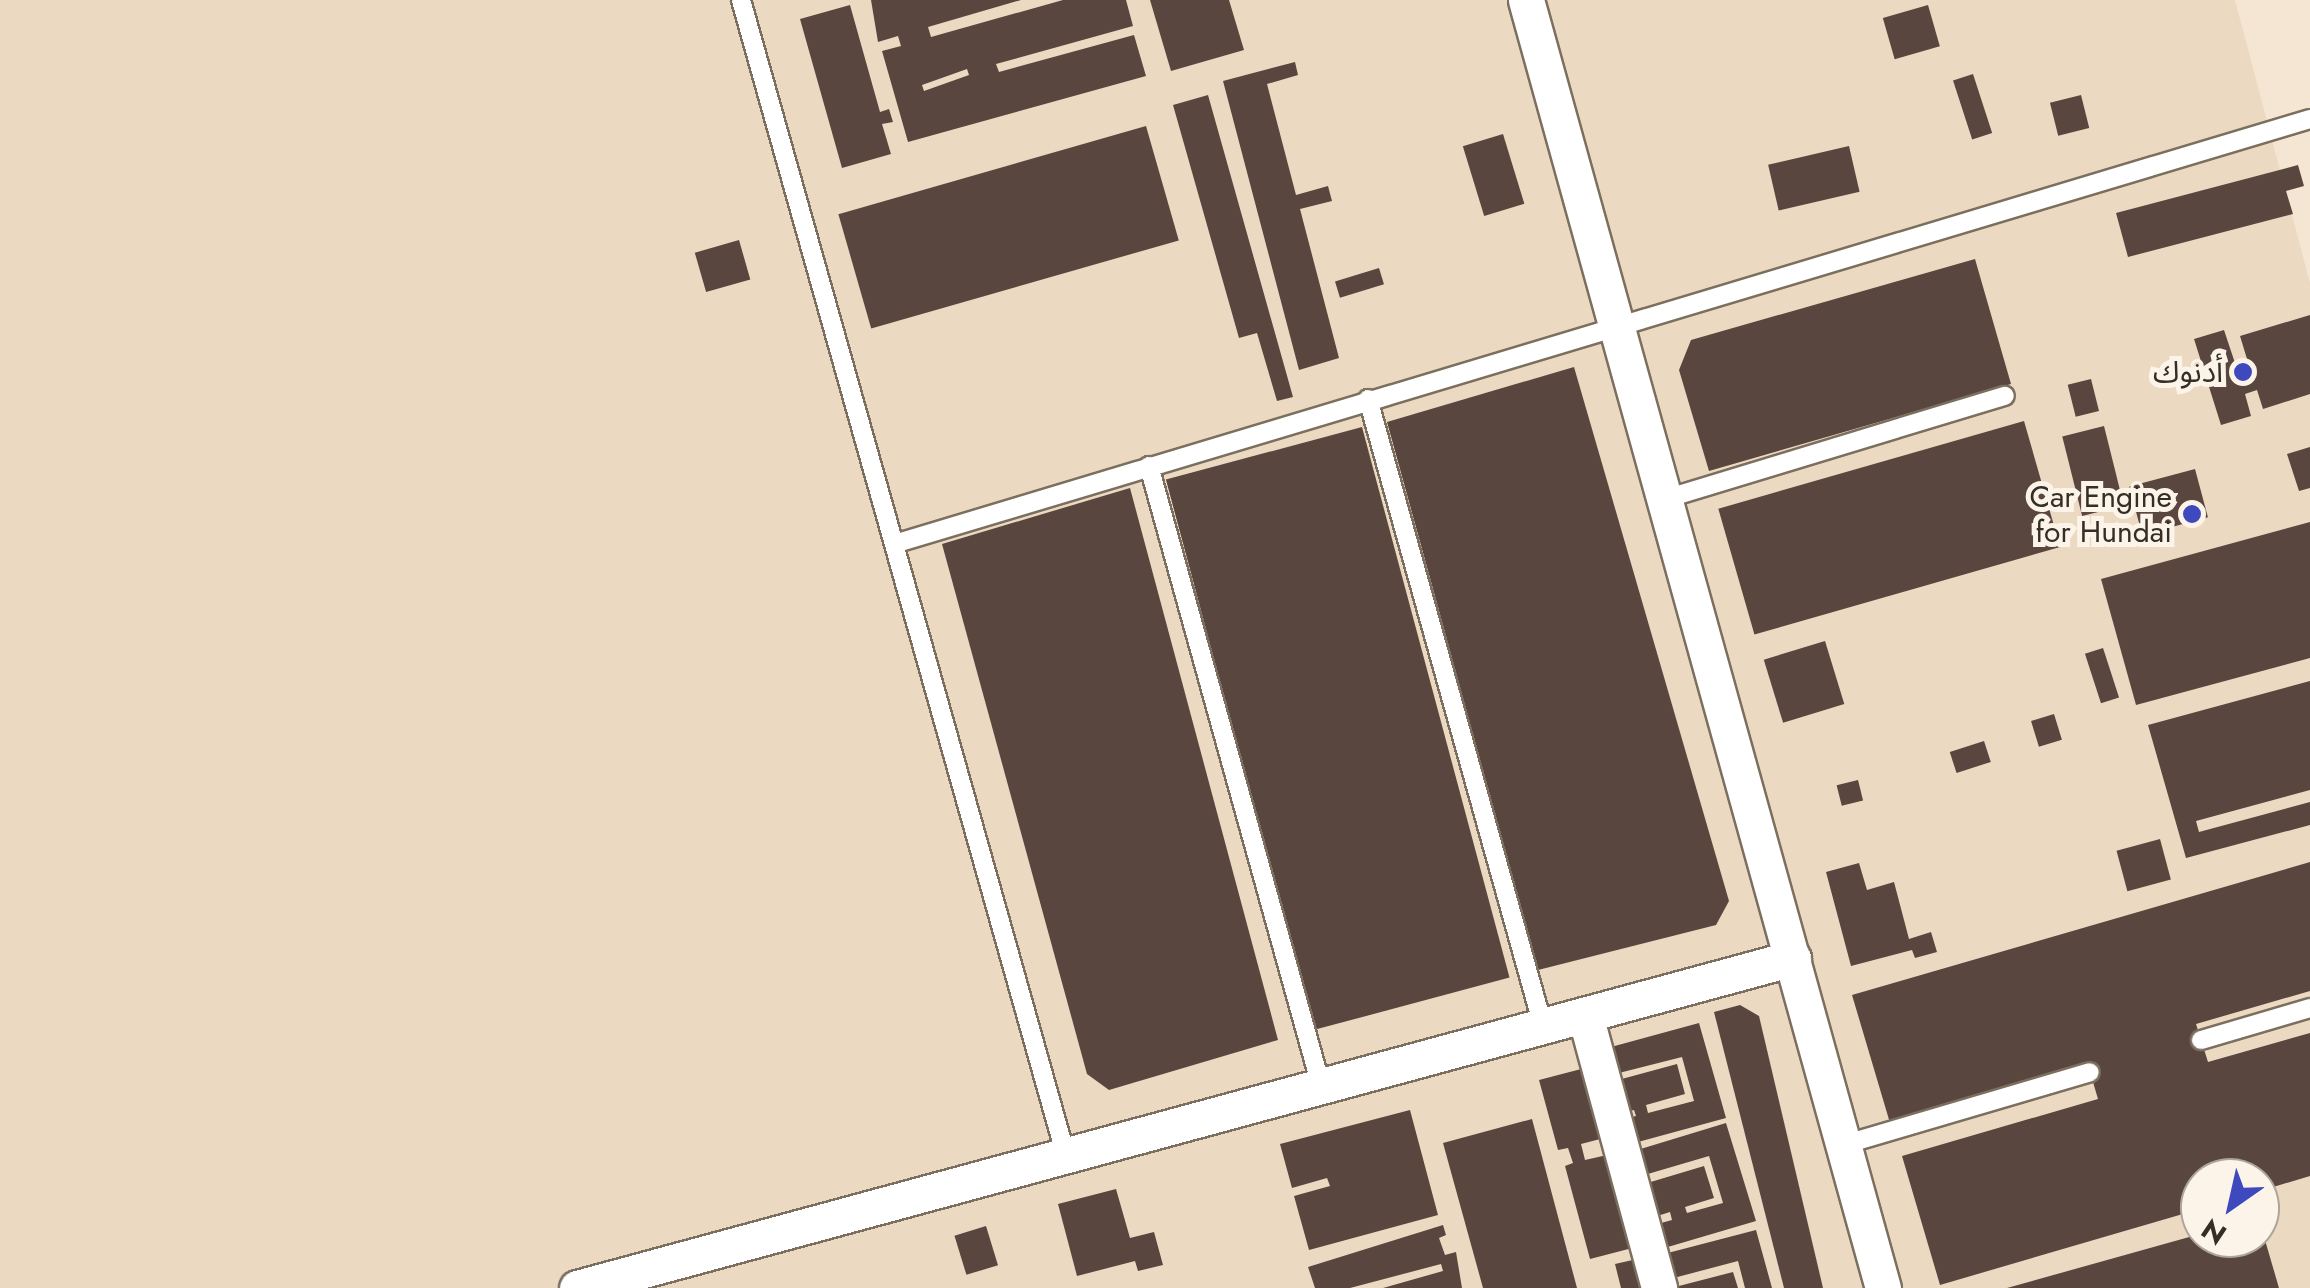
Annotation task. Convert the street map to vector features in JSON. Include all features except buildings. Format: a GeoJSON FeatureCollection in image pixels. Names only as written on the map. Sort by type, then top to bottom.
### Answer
{"type":"FeatureCollection","features":[{"type":"Feature","properties":{"kind":"street"},"geometry":{"type":"LineString","coordinates":[[1526,0],[1883,1288]]}},
{"type":"Feature","properties":{"kind":"street"},"geometry":{"type":"LineString","coordinates":[[577,1288],[1793,958]]}},
{"type":"Feature","properties":{"kind":"street"},"geometry":{"type":"LineString","coordinates":[[1585,1015],[1659,1288]]}},
{"type":"Feature","properties":{"kind":"lane"},"geometry":{"type":"LineString","coordinates":[[741,0],[1066,1156]]}},
{"type":"Feature","properties":{"kind":"lane"},"geometry":{"type":"LineString","coordinates":[[894,544],[1616,323],[2310,119]]}},
{"type":"Feature","properties":{"kind":"lane"},"geometry":{"type":"LineString","coordinates":[[1665,499],[2005,396]]}},
{"type":"Feature","properties":{"kind":"lane"},"geometry":{"type":"LineString","coordinates":[[1368,399],[1543,1026]]}},
{"type":"Feature","properties":{"kind":"lane"},"geometry":{"type":"LineString","coordinates":[[1149,466],[1321,1086]]}},
{"type":"Feature","properties":{"kind":"lane"},"geometry":{"type":"LineString","coordinates":[[2201,1040],[2310,1008]]}},
{"type":"Feature","properties":{"kind":"lane"},"geometry":{"type":"LineString","coordinates":[[1846,1144],[2090,1072]]}},
{"type":"Feature","properties":{"kind":"shaded area"},"geometry":{"type":"Polygon","coordinates":[[[0,0],[2235,0],[2310,283],[2310,1288],[0,1288],[0,0]]]}},
{"type":"Feature","properties":{"kind":"place","name":"أدنوك"},"geometry":{"type":"Point","coordinates":[2243,372]}},
{"type":"Feature","properties":{"kind":"place","name":"Car Engine for Hundai"},"geometry":{"type":"Point","coordinates":[2192,514]}}]}
